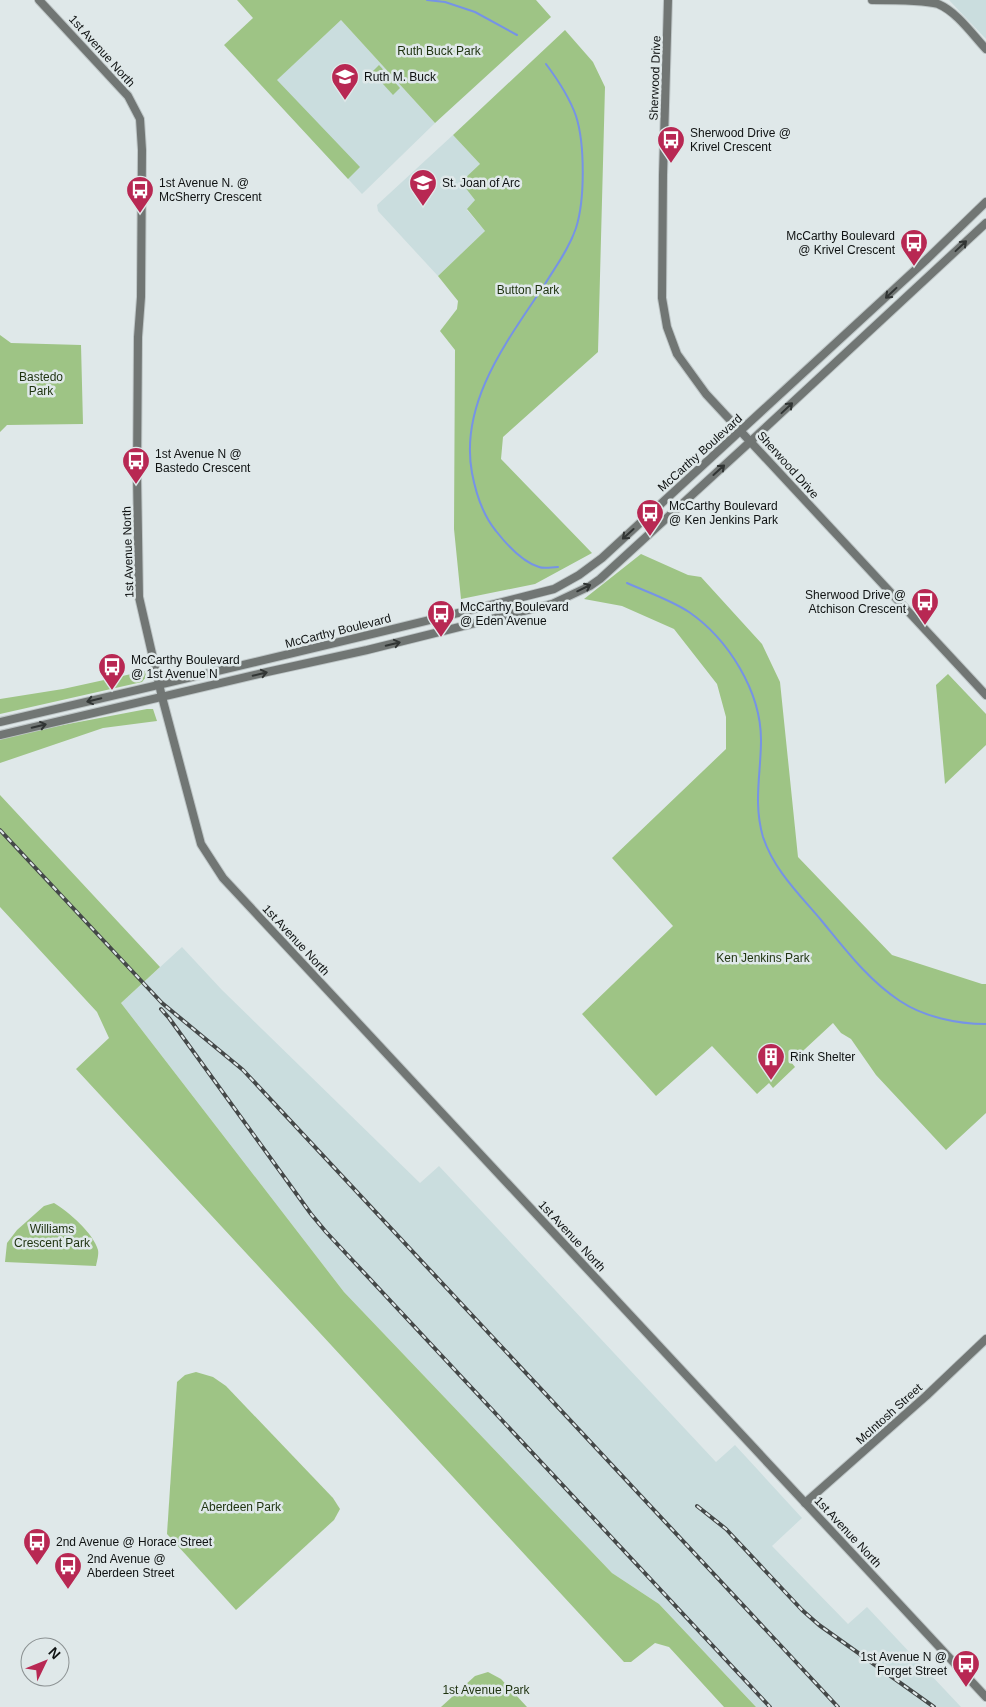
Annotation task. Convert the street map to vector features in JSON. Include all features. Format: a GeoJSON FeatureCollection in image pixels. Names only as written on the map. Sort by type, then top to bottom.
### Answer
{"type":"FeatureCollection","features":[{"type":"Feature","properties":{"kind":"main road","name":"1st Avenue North"},"geometry":{"type":"LineString","coordinates":[[39,0],[128,96],[140,119],[142,150],[137,464],[139,597],[162,697],[201,844],[223,878],[986,1697]]}},
{"type":"Feature","properties":{"kind":"main road","name":"Sherwood Drive"},"geometry":{"type":"LineString","coordinates":[[668,0],[662,175],[662,298],[665,319],[677,354],[706,394],[986,695]]}},
{"type":"Feature","properties":{"kind":"main road"},"geometry":{"type":"LineString","coordinates":[[872,0],[922,1],[938,4],[954,15],[986,49]]}},
{"type":"Feature","properties":{"kind":"main road","name":"McCarthy Boulevard"},"geometry":{"type":"LineString","coordinates":[[0,722],[240,667],[554,589],[579,575],[602,558],[742,431],[986,202]]}},
{"type":"Feature","properties":{"kind":"main road","name":"McCarthy Boulevard"},"geometry":{"type":"LineString","coordinates":[[0,735],[366,650],[552,604],[590,586],[751,441],[986,223]]}},
{"type":"Feature","properties":{"kind":"main road","name":"McIntosh Street"},"geometry":{"type":"LineString","coordinates":[[805,1503],[926,1396],[986,1339]]}},
{"type":"Feature","properties":{"kind":"shaded area"},"geometry":{"type":"Polygon","coordinates":[[[949,0],[986,0],[986,39],[964,16],[949,0]]]}},
{"type":"Feature","properties":{"kind":"shaded area","name":"Ruth M. Buck"},"geometry":{"type":"Polygon","coordinates":[[[341,20],[435,123],[362,194],[266,90],[341,20]]]}},
{"type":"Feature","properties":{"kind":"shaded area","name":"St. Joan of Arc"},"geometry":{"type":"Polygon","coordinates":[[[453,135],[480,164],[475,200],[467,210],[485,231],[438,276],[378,211],[377,205],[453,135]]]}},
{"type":"Feature","properties":{"kind":"shaded area"},"geometry":{"type":"Polygon","coordinates":[[[182,947],[222,990],[420,1183],[439,1166],[716,1462],[735,1445],[802,1518],[772,1546],[848,1624],[867,1607],[961,1707],[756,1707],[659,1604],[612,1573],[344,1292],[121,1003],[182,947]]]}},
{"type":"Feature","properties":{"kind":"green space","name":"Ruth Buck Park"},"geometry":{"type":"Polygon","coordinates":[[[237,0],[536,0],[551,17],[435,123],[341,20],[277,80],[360,167],[348,179],[224,45],[253,18],[237,0]]]}},
{"type":"Feature","properties":{"kind":"green space","name":"Button Park"},"geometry":{"type":"Polygon","coordinates":[[[565,30],[593,62],[605,87],[598,352],[503,437],[501,459],[592,553],[535,584],[461,599],[454,529],[455,350],[440,331],[457,309],[458,301],[438,276],[485,231],[467,209],[475,200],[461,182],[480,164],[453,135],[565,30]]]}},
{"type":"Feature","properties":{"kind":"green space"},"geometry":{"type":"Polygon","coordinates":[[[379,65],[400,88],[393,95],[372,72],[379,65]]]}},
{"type":"Feature","properties":{"kind":"green space","name":"Bastedo Park"},"geometry":{"type":"Polygon","coordinates":[[[0,335],[11,343],[81,345],[83,424],[7,425],[0,432],[0,335]]]}},
{"type":"Feature","properties":{"kind":"green space","name":"Ken Jenkins Park"},"geometry":{"type":"Polygon","coordinates":[[[641,554],[688,575],[701,577],[762,644],[780,682],[798,857],[892,955],[986,984],[986,1113],[946,1150],[876,1075],[851,1039],[841,1033],[833,1023],[791,1062],[795,1067],[773,1088],[769,1083],[757,1094],[712,1046],[656,1096],[582,1014],[673,926],[612,858],[726,749],[726,717],[717,684],[674,629],[622,606],[584,599],[641,554]]]}},
{"type":"Feature","properties":{"kind":"green space"},"geometry":{"type":"Polygon","coordinates":[[[145,671],[146,677],[142,682],[0,714],[0,699],[63,689],[145,671]]]}},
{"type":"Feature","properties":{"kind":"green space"},"geometry":{"type":"Polygon","coordinates":[[[948,674],[986,714],[986,745],[945,784],[936,685],[948,674]]]}},
{"type":"Feature","properties":{"kind":"green space"},"geometry":{"type":"Polygon","coordinates":[[[153,709],[157,721],[103,728],[0,763],[0,737],[153,709]]]}},
{"type":"Feature","properties":{"kind":"green space"},"geometry":{"type":"Polygon","coordinates":[[[0,795],[160,967],[121,1003],[344,1292],[612,1573],[659,1604],[756,1707],[724,1707],[669,1647],[655,1643],[631,1662],[624,1662],[76,1069],[109,1038],[97,1012],[0,907],[0,795]]]}},
{"type":"Feature","properties":{"kind":"green space","name":"Williams Crescent Park"},"geometry":{"type":"Polygon","coordinates":[[[54,1203],[73,1217],[96,1244],[98,1256],[96,1266],[5,1262],[7,1243],[17,1230],[44,1206],[54,1203]]]}},
{"type":"Feature","properties":{"kind":"green space","name":"Aberdeen Park"},"geometry":{"type":"Polygon","coordinates":[[[196,1372],[213,1377],[226,1386],[333,1498],[340,1509],[334,1520],[236,1610],[167,1534],[177,1382],[185,1375],[196,1372]]]}},
{"type":"Feature","properties":{"kind":"green space","name":"1st Avenue Park"},"geometry":{"type":"Polygon","coordinates":[[[488,1672],[501,1679],[527,1707],[441,1707],[475,1676],[488,1672]]]}},
{"type":"Feature","properties":{"kind":"waterway"},"geometry":{"type":"LineString","coordinates":[[427,0],[445,2],[475,12],[517,35]]}},
{"type":"Feature","properties":{"kind":"waterway"},"geometry":{"type":"LineString","coordinates":[[546,64],[567,95],[579,128],[583,172],[579,216],[573,236],[566,250],[516,327],[490,373],[473,421],[470,447],[475,489],[483,511],[491,524],[510,547],[533,565],[541,568],[558,567]]}},
{"type":"Feature","properties":{"kind":"waterway"},"geometry":{"type":"LineString","coordinates":[[627,583],[667,600],[689,612],[717,636],[740,668],[749,685],[760,722],[758,812],[763,837],[780,871],[796,891],[858,964],[888,993],[909,1007],[941,1019],[986,1024]]}},
{"type":"Feature","properties":{"kind":"railway"},"geometry":{"type":"LineString","coordinates":[[0,830],[162,1003],[243,1070],[838,1707]]}},
{"type":"Feature","properties":{"kind":"railway"},"geometry":{"type":"LineString","coordinates":[[161,1009],[326,1232],[770,1707]]}},
{"type":"Feature","properties":{"kind":"railway"},"geometry":{"type":"LineString","coordinates":[[697,1506],[726,1529],[802,1610],[819,1625],[934,1707]]}},
{"type":"Feature","properties":{"kind":"place","name":"Ruth M. Buck"},"geometry":{"type":"Point","coordinates":[345,101]}},
{"type":"Feature","properties":{"kind":"place","name":"Sherwood Drive @ Krivel Crescent"},"geometry":{"type":"Point","coordinates":[671,164]}},
{"type":"Feature","properties":{"kind":"place","name":"St. Joan of Arc"},"geometry":{"type":"Point","coordinates":[423,207]}},
{"type":"Feature","properties":{"kind":"place","name":"1st Avenue N. @ McSherry Crescent"},"geometry":{"type":"Point","coordinates":[140,214]}},
{"type":"Feature","properties":{"kind":"place","name":"McCarthy Boulevard @ Krivel Crescent"},"geometry":{"type":"Point","coordinates":[914,267]}},
{"type":"Feature","properties":{"kind":"place","name":"1st Avenue N @ Bastedo Crescent"},"geometry":{"type":"Point","coordinates":[136,485]}},
{"type":"Feature","properties":{"kind":"place","name":"McCarthy Boulevard @ Ken Jenkins Park"},"geometry":{"type":"Point","coordinates":[650,537]}},
{"type":"Feature","properties":{"kind":"place","name":"Sherwood Drive @ Atchison Crescent"},"geometry":{"type":"Point","coordinates":[925,626]}},
{"type":"Feature","properties":{"kind":"place","name":"McCarthy Boulevard @ Eden Avenue"},"geometry":{"type":"Point","coordinates":[441,638]}},
{"type":"Feature","properties":{"kind":"place","name":"McCarthy Boulevard @ 1st Avenue N"},"geometry":{"type":"Point","coordinates":[112,691]}},
{"type":"Feature","properties":{"kind":"place","name":"Rink Shelter"},"geometry":{"type":"Point","coordinates":[771,1081]}},
{"type":"Feature","properties":{"kind":"place","name":"2nd Avenue @ Horace Street"},"geometry":{"type":"Point","coordinates":[37,1566]}},
{"type":"Feature","properties":{"kind":"place","name":"2nd Avenue @ Aberdeen Street"},"geometry":{"type":"Point","coordinates":[68,1590]}},
{"type":"Feature","properties":{"kind":"place","name":"1st Avenue N @ Forget Street"},"geometry":{"type":"Point","coordinates":[966,1688]}}]}
